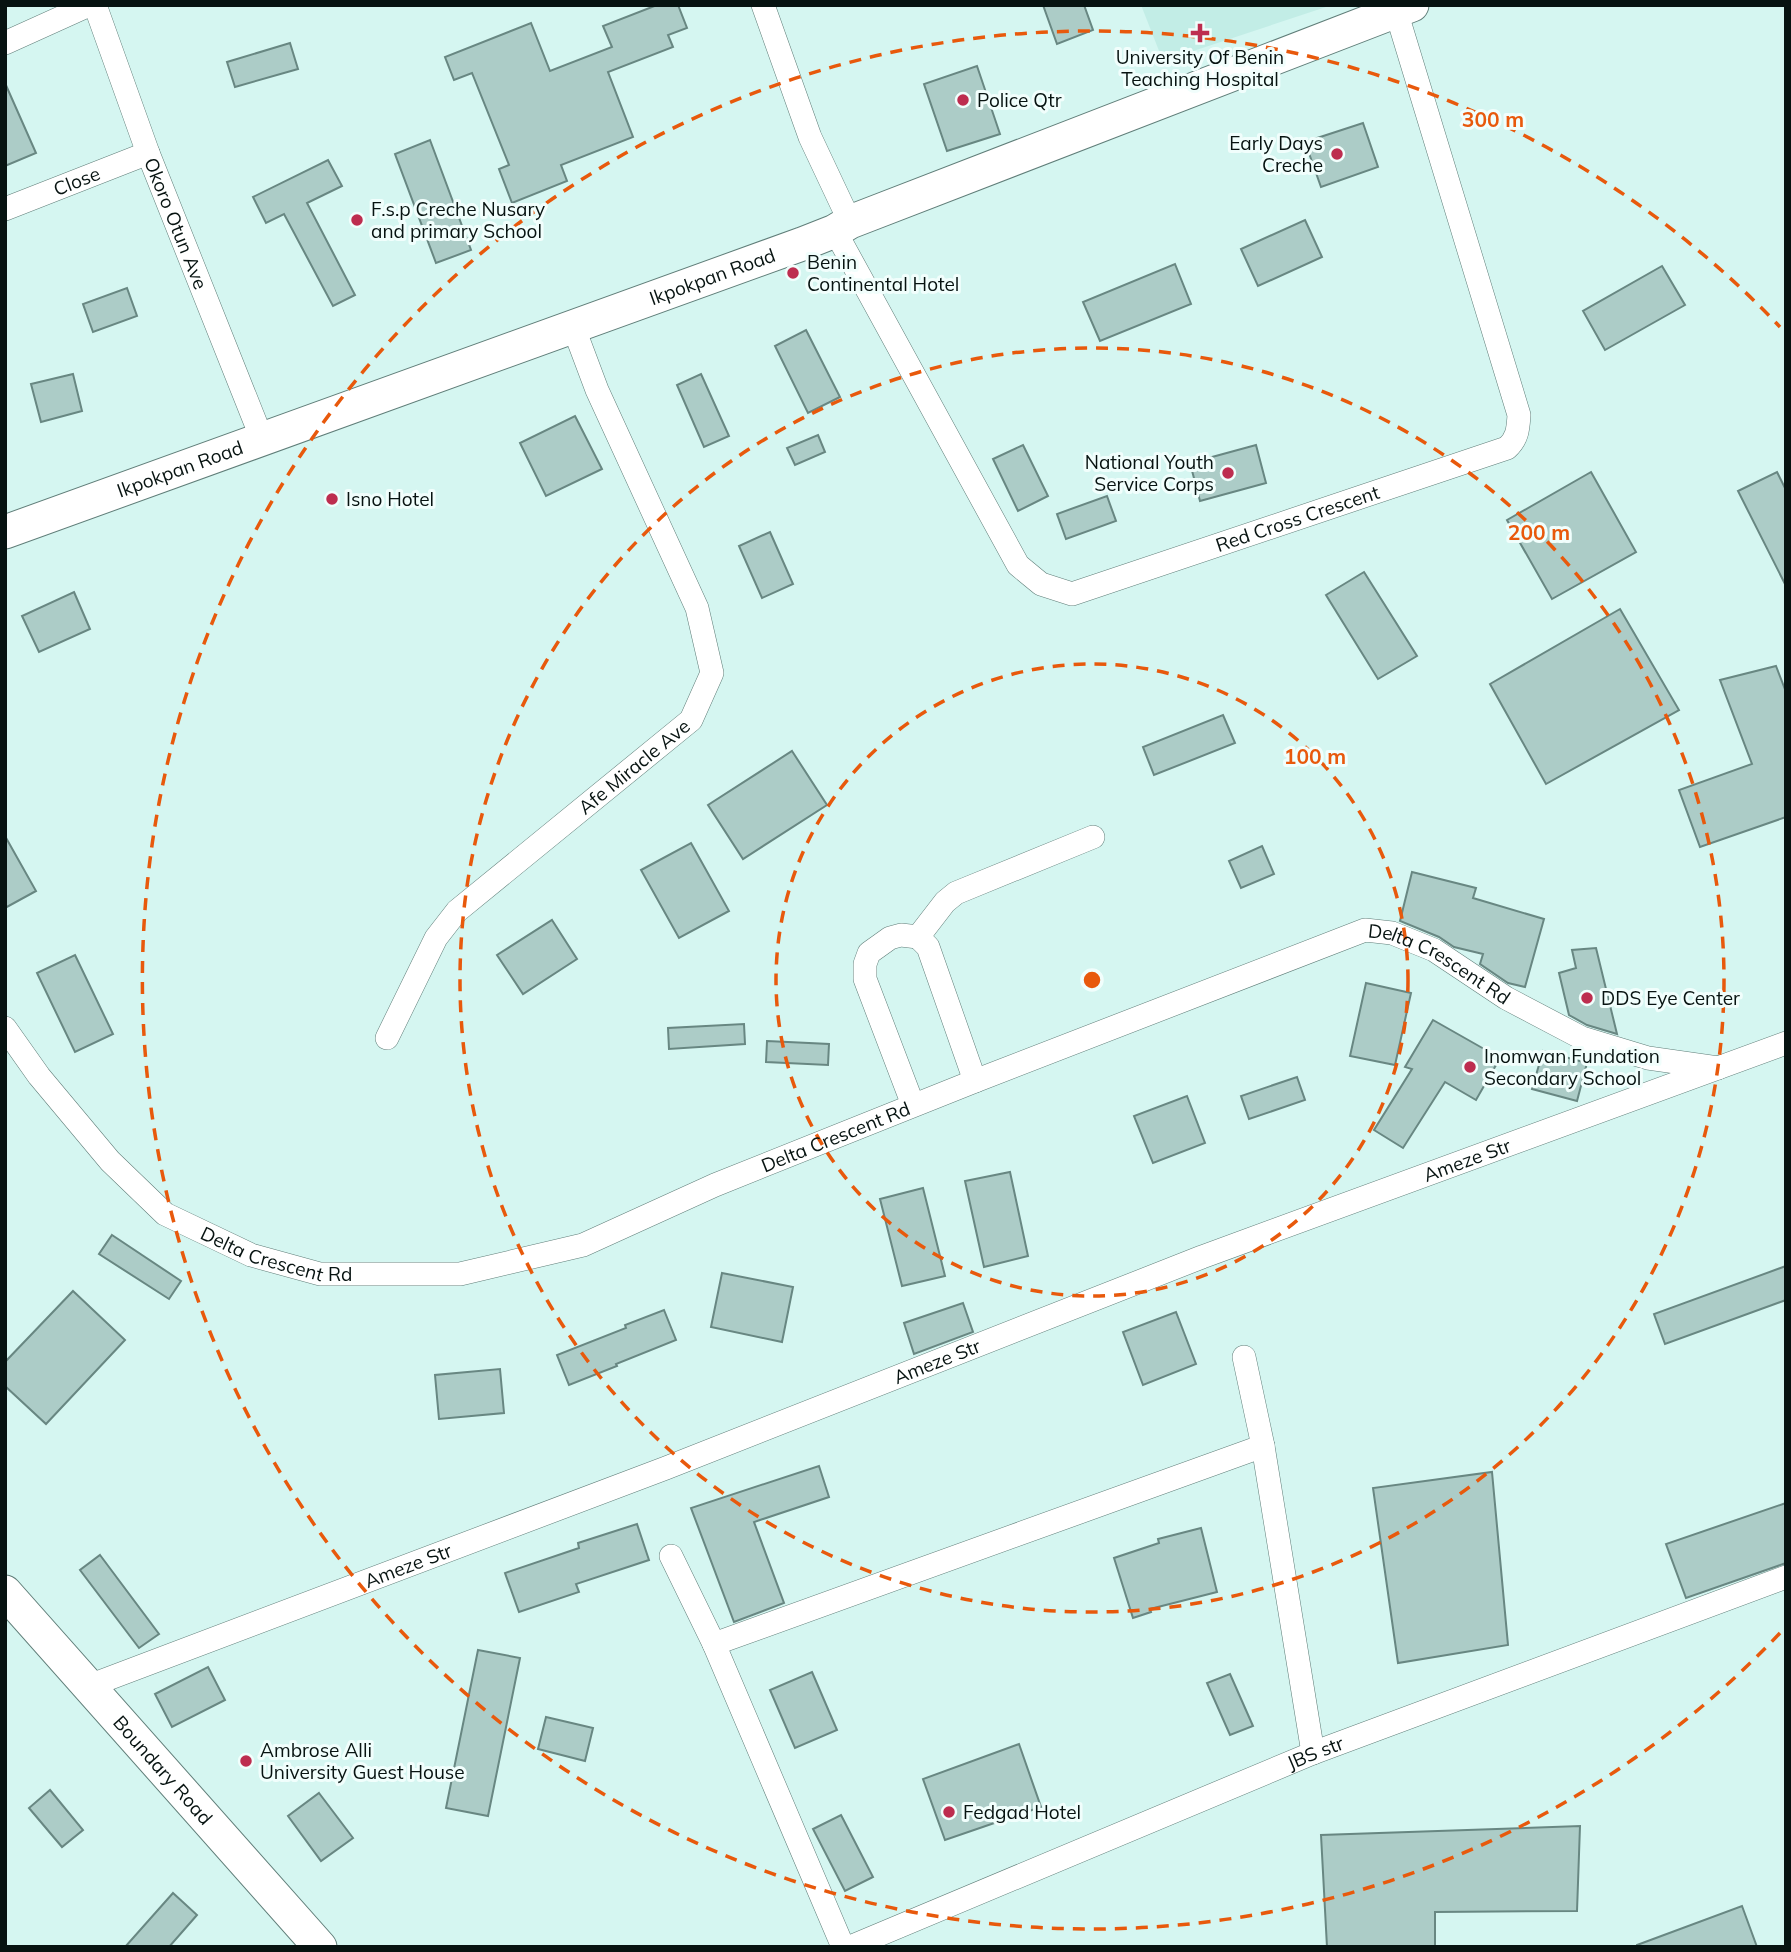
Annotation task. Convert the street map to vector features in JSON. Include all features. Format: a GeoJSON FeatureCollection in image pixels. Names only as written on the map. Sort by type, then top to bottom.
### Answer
{"type":"FeatureCollection","features":[{"type":"Feature","properties":{"kind":"street"},"geometry":{"type":"LineString","coordinates":[[5,43],[89,5]]}},
{"type":"Feature","properties":{"kind":"street","name":"Okoro Otun Ave"},"geometry":{"type":"LineString","coordinates":[[95,5],[148,153],[262,439]]}},
{"type":"Feature","properties":{"kind":"street"},"geometry":{"type":"LineString","coordinates":[[763,5],[842,227]]}},
{"type":"Feature","properties":{"kind":"street","name":"Ikpokpan Road"},"geometry":{"type":"LineString","coordinates":[[5,532],[842,227],[1404,8]]}},
{"type":"Feature","properties":{"kind":"street","name":"Red Cross Crescent"},"geometry":{"type":"LineString","coordinates":[[842,227],[1018,565],[1041,584],[1072,594],[1507,448],[1514,442],[1517,434],[1519,415],[1404,8]]}},
{"type":"Feature","properties":{"kind":"street","name":"Close"},"geometry":{"type":"LineString","coordinates":[[5,209],[148,153]]}},
{"type":"Feature","properties":{"kind":"street","name":"Afe Miracle Ave"},"geometry":{"type":"LineString","coordinates":[[387,1038],[436,938],[457,911],[691,720],[712,673],[697,608],[597,390],[573,326]]}},
{"type":"Feature","properties":{"kind":"street"},"geometry":{"type":"LineString","coordinates":[[975,1081],[923,942],[945,902],[956,892],[1093,836]]}},
{"type":"Feature","properties":{"kind":"street","name":"Delta Crescent Rd"},"geometry":{"type":"LineString","coordinates":[[5,1028],[38,1076],[110,1161],[165,1214],[251,1255],[320,1274],[460,1274],[583,1245],[715,1185],[913,1105],[1365,930],[1392,933],[1434,950],[1506,998],[1582,1038],[1648,1058],[1718,1068]]}},
{"type":"Feature","properties":{"kind":"street"},"geometry":{"type":"LineString","coordinates":[[913,1105],[865,979],[865,964],[869,953],[890,938],[901,935],[923,942]]}},
{"type":"Feature","properties":{"kind":"street","name":"Ameze Str"},"geometry":{"type":"LineString","coordinates":[[89,1686],[666,1468],[1202,1257],[1786,1043]]}},
{"type":"Feature","properties":{"kind":"street"},"geometry":{"type":"LineString","coordinates":[[1244,1357],[1263,1446],[1313,1753]]}},
{"type":"Feature","properties":{"kind":"street"},"geometry":{"type":"LineString","coordinates":[[713,1644],[1263,1446]]}},
{"type":"Feature","properties":{"kind":"street"},"geometry":{"type":"LineString","coordinates":[[671,1556],[713,1644],[843,1947]]}},
{"type":"Feature","properties":{"kind":"street","name":"JBS str"},"geometry":{"type":"LineString","coordinates":[[850,1947],[1313,1753],[1786,1577]]}},
{"type":"Feature","properties":{"kind":"street","name":"Boundary Road"},"geometry":{"type":"LineString","coordinates":[[5,1592],[320,1947]]}},
{"type":"Feature","properties":{"kind":"shaded area","name":"University Of Benin Teaching Hospital"},"geometry":{"type":"Polygon","coordinates":[[[1141,5],[1332,5],[1163,61],[1141,5]]]}},
{"type":"Feature","properties":{"kind":"building"},"geometry":{"type":"Polygon","coordinates":[[[657,5],[678,5],[687,28],[668,35],[673,47],[608,72],[633,137],[561,165],[567,181],[512,203],[499,169],[509,165],[472,73],[454,80],[445,57],[531,23],[550,71],[612,47],[603,26],[657,5]]]}},
{"type":"Feature","properties":{"kind":"building"},"geometry":{"type":"Polygon","coordinates":[[[1043,5],[1084,5],[1093,30],[1057,44],[1043,5]]]}},
{"type":"Feature","properties":{"kind":"building"},"geometry":{"type":"Polygon","coordinates":[[[290,43],[298,69],[235,87],[227,62],[290,43]]]}},
{"type":"Feature","properties":{"kind":"building"},"geometry":{"type":"Polygon","coordinates":[[[977,66],[1000,134],[947,151],[924,84],[977,66]]]}},
{"type":"Feature","properties":{"kind":"building"},"geometry":{"type":"Polygon","coordinates":[[[5,83],[36,153],[5,166],[5,83]]]}},
{"type":"Feature","properties":{"kind":"building"},"geometry":{"type":"Polygon","coordinates":[[[1363,123],[1378,167],[1321,187],[1305,142],[1363,123]]]}},
{"type":"Feature","properties":{"kind":"building"},"geometry":{"type":"Polygon","coordinates":[[[430,140],[471,250],[436,263],[395,154],[430,140]]]}},
{"type":"Feature","properties":{"kind":"building"},"geometry":{"type":"Polygon","coordinates":[[[328,160],[342,186],[307,203],[355,295],[333,306],[284,214],[266,223],[253,197],[328,160]]]}},
{"type":"Feature","properties":{"kind":"building"},"geometry":{"type":"Polygon","coordinates":[[[1305,220],[1322,257],[1258,286],[1241,249],[1305,220]]]}},
{"type":"Feature","properties":{"kind":"building"},"geometry":{"type":"Polygon","coordinates":[[[1175,264],[1191,304],[1100,341],[1083,302],[1175,264]]]}},
{"type":"Feature","properties":{"kind":"building"},"geometry":{"type":"Polygon","coordinates":[[[1662,266],[1685,305],[1605,350],[1583,311],[1662,266]]]}},
{"type":"Feature","properties":{"kind":"building"},"geometry":{"type":"Polygon","coordinates":[[[127,288],[137,316],[93,332],[83,304],[127,288]]]}},
{"type":"Feature","properties":{"kind":"building"},"geometry":{"type":"Polygon","coordinates":[[[806,330],[840,397],[808,413],[775,346],[806,330]]]}},
{"type":"Feature","properties":{"kind":"building"},"geometry":{"type":"Polygon","coordinates":[[[73,374],[82,411],[41,422],[31,384],[73,374]]]}},
{"type":"Feature","properties":{"kind":"building"},"geometry":{"type":"Polygon","coordinates":[[[701,374],[729,436],[704,447],[677,385],[701,374]]]}},
{"type":"Feature","properties":{"kind":"building"},"geometry":{"type":"Polygon","coordinates":[[[575,416],[602,469],[546,496],[520,443],[575,416]]]}},
{"type":"Feature","properties":{"kind":"building"},"geometry":{"type":"Polygon","coordinates":[[[818,435],[825,452],[795,465],[787,448],[818,435]]]}},
{"type":"Feature","properties":{"kind":"building"},"geometry":{"type":"Polygon","coordinates":[[[1023,445],[1048,496],[1018,511],[993,459],[1023,445]]]}},
{"type":"Feature","properties":{"kind":"building","name":"National Youth Service Corps"},"geometry":{"type":"Polygon","coordinates":[[[1256,445],[1266,483],[1200,501],[1190,463],[1256,445]]]}},
{"type":"Feature","properties":{"kind":"building"},"geometry":{"type":"Polygon","coordinates":[[[1591,472],[1636,552],[1552,599],[1507,520],[1591,472]]]}},
{"type":"Feature","properties":{"kind":"building"},"geometry":{"type":"Polygon","coordinates":[[[1777,472],[1786,490],[1786,586],[1738,491],[1777,472]]]}},
{"type":"Feature","properties":{"kind":"building"},"geometry":{"type":"Polygon","coordinates":[[[1107,496],[1116,521],[1066,539],[1057,514],[1107,496]]]}},
{"type":"Feature","properties":{"kind":"building"},"geometry":{"type":"Polygon","coordinates":[[[770,532],[793,584],[762,598],[739,546],[770,532]]]}},
{"type":"Feature","properties":{"kind":"building"},"geometry":{"type":"Polygon","coordinates":[[[1364,572],[1417,656],[1378,679],[1326,595],[1364,572]]]}},
{"type":"Feature","properties":{"kind":"building"},"geometry":{"type":"Polygon","coordinates":[[[74,592],[90,629],[39,652],[22,616],[74,592]]]}},
{"type":"Feature","properties":{"kind":"building"},"geometry":{"type":"Polygon","coordinates":[[[1620,609],[1679,710],[1546,784],[1490,684],[1620,609]]]}},
{"type":"Feature","properties":{"kind":"building"},"geometry":{"type":"Polygon","coordinates":[[[1776,666],[1786,692],[1786,817],[1700,847],[1679,790],[1752,764],[1720,680],[1776,666]]]}},
{"type":"Feature","properties":{"kind":"building"},"geometry":{"type":"Polygon","coordinates":[[[1223,715],[1235,743],[1154,775],[1143,747],[1223,715]]]}},
{"type":"Feature","properties":{"kind":"building"},"geometry":{"type":"Polygon","coordinates":[[[792,751],[827,805],[743,859],[708,805],[792,751]]]}},
{"type":"Feature","properties":{"kind":"building"},"geometry":{"type":"Polygon","coordinates":[[[5,836],[36,891],[5,908],[5,836]]]}},
{"type":"Feature","properties":{"kind":"building"},"geometry":{"type":"Polygon","coordinates":[[[691,843],[729,911],[679,938],[641,870],[691,843]]]}},
{"type":"Feature","properties":{"kind":"building"},"geometry":{"type":"Polygon","coordinates":[[[1262,846],[1274,874],[1241,888],[1229,861],[1262,846]]]}},
{"type":"Feature","properties":{"kind":"building"},"geometry":{"type":"Polygon","coordinates":[[[1412,872],[1476,888],[1473,898],[1544,919],[1525,987],[1508,983],[1480,964],[1483,954],[1454,947],[1439,937],[1400,921],[1412,872]]]}},
{"type":"Feature","properties":{"kind":"building"},"geometry":{"type":"Polygon","coordinates":[[[552,920],[577,959],[523,994],[497,955],[552,920]]]}},
{"type":"Feature","properties":{"kind":"building","name":"DDS Eye Center"},"geometry":{"type":"Polygon","coordinates":[[[1596,948],[1617,1034],[1587,1025],[1569,1015],[1559,973],[1576,968],[1572,950],[1596,948]]]}},
{"type":"Feature","properties":{"kind":"building"},"geometry":{"type":"Polygon","coordinates":[[[75,955],[113,1034],[75,1052],[37,973],[75,955]]]}},
{"type":"Feature","properties":{"kind":"building"},"geometry":{"type":"Polygon","coordinates":[[[1366,983],[1411,993],[1395,1065],[1350,1056],[1366,983]]]}},
{"type":"Feature","properties":{"kind":"building"},"geometry":{"type":"Polygon","coordinates":[[[1433,1020],[1500,1058],[1476,1100],[1445,1082],[1403,1148],[1374,1130],[1412,1069],[1405,1067],[1433,1020]]]}},
{"type":"Feature","properties":{"kind":"building"},"geometry":{"type":"Polygon","coordinates":[[[744,1024],[745,1044],[669,1049],[668,1028],[744,1024]]]}},
{"type":"Feature","properties":{"kind":"building"},"geometry":{"type":"Polygon","coordinates":[[[767,1041],[829,1044],[828,1065],[766,1062],[767,1041]]]}},
{"type":"Feature","properties":{"kind":"building"},"geometry":{"type":"Polygon","coordinates":[[[1543,1051],[1587,1063],[1577,1101],[1532,1089],[1543,1051]]]}},
{"type":"Feature","properties":{"kind":"building"},"geometry":{"type":"Polygon","coordinates":[[[1297,1077],[1305,1100],[1249,1119],[1241,1096],[1297,1077]]]}},
{"type":"Feature","properties":{"kind":"building"},"geometry":{"type":"Polygon","coordinates":[[[1187,1096],[1205,1143],[1153,1163],[1134,1116],[1187,1096]]]}},
{"type":"Feature","properties":{"kind":"building"},"geometry":{"type":"Polygon","coordinates":[[[1010,1172],[1028,1256],[984,1267],[965,1181],[1010,1172]]]}},
{"type":"Feature","properties":{"kind":"building"},"geometry":{"type":"Polygon","coordinates":[[[923,1188],[945,1276],[902,1286],[880,1199],[923,1188]]]}},
{"type":"Feature","properties":{"kind":"building"},"geometry":{"type":"Polygon","coordinates":[[[112,1235],[181,1281],[169,1299],[99,1254],[112,1235]]]}},
{"type":"Feature","properties":{"kind":"building"},"geometry":{"type":"Polygon","coordinates":[[[1786,1266],[1786,1300],[1665,1344],[1654,1314],[1786,1266]]]}},
{"type":"Feature","properties":{"kind":"building"},"geometry":{"type":"Polygon","coordinates":[[[722,1273],[793,1287],[782,1342],[711,1327],[722,1273]]]}},
{"type":"Feature","properties":{"kind":"building"},"geometry":{"type":"Polygon","coordinates":[[[73,1291],[125,1340],[46,1424],[5,1386],[5,1362],[73,1291]]]}},
{"type":"Feature","properties":{"kind":"building"},"geometry":{"type":"Polygon","coordinates":[[[963,1303],[973,1332],[914,1354],[904,1323],[963,1303]]]}},
{"type":"Feature","properties":{"kind":"building"},"geometry":{"type":"Polygon","coordinates":[[[664,1310],[676,1340],[569,1385],[557,1355],[664,1310]]]}},
{"type":"Feature","properties":{"kind":"building"},"geometry":{"type":"Polygon","coordinates":[[[1176,1312],[1196,1364],[1143,1385],[1123,1332],[1176,1312]]]}},
{"type":"Feature","properties":{"kind":"building"},"geometry":{"type":"Polygon","coordinates":[[[500,1369],[504,1413],[439,1419],[435,1375],[500,1369]]]}},
{"type":"Feature","properties":{"kind":"building"},"geometry":{"type":"Polygon","coordinates":[[[819,1466],[829,1497],[754,1522],[784,1603],[734,1622],[691,1508],[819,1466]]]}},
{"type":"Feature","properties":{"kind":"building"},"geometry":{"type":"Polygon","coordinates":[[[1492,1472],[1508,1645],[1398,1663],[1373,1488],[1492,1472]]]}},
{"type":"Feature","properties":{"kind":"building"},"geometry":{"type":"Polygon","coordinates":[[[1786,1503],[1786,1563],[1686,1598],[1666,1544],[1786,1503]]]}},
{"type":"Feature","properties":{"kind":"building"},"geometry":{"type":"Polygon","coordinates":[[[637,1524],[649,1560],[576,1584],[579,1592],[519,1612],[505,1573],[579,1548],[578,1543],[637,1524]]]}},
{"type":"Feature","properties":{"kind":"building"},"geometry":{"type":"Polygon","coordinates":[[[1201,1528],[1217,1592],[1150,1609],[1151,1612],[1133,1618],[1114,1558],[1159,1543],[1158,1539],[1201,1528]]]}},
{"type":"Feature","properties":{"kind":"building"},"geometry":{"type":"Polygon","coordinates":[[[100,1555],[159,1634],[139,1648],[80,1570],[100,1555]]]}},
{"type":"Feature","properties":{"kind":"building"},"geometry":{"type":"Polygon","coordinates":[[[478,1650],[520,1658],[488,1816],[446,1808],[478,1650]]]}},
{"type":"Feature","properties":{"kind":"building"},"geometry":{"type":"Polygon","coordinates":[[[208,1667],[225,1700],[172,1727],[155,1694],[208,1667]]]}},
{"type":"Feature","properties":{"kind":"building"},"geometry":{"type":"Polygon","coordinates":[[[812,1672],[837,1730],[795,1748],[770,1690],[812,1672]]]}},
{"type":"Feature","properties":{"kind":"building"},"geometry":{"type":"Polygon","coordinates":[[[1230,1674],[1253,1726],[1230,1735],[1207,1683],[1230,1674]]]}},
{"type":"Feature","properties":{"kind":"building"},"geometry":{"type":"Polygon","coordinates":[[[546,1717],[593,1728],[585,1761],[538,1749],[546,1717]]]}},
{"type":"Feature","properties":{"kind":"building"},"geometry":{"type":"Polygon","coordinates":[[[1019,1744],[1041,1807],[945,1840],[923,1779],[1019,1744]]]}},
{"type":"Feature","properties":{"kind":"building"},"geometry":{"type":"Polygon","coordinates":[[[50,1790],[83,1830],[62,1847],[29,1808],[50,1790]]]}},
{"type":"Feature","properties":{"kind":"building"},"geometry":{"type":"Polygon","coordinates":[[[319,1793],[353,1838],[321,1861],[288,1816],[319,1793]]]}},
{"type":"Feature","properties":{"kind":"building"},"geometry":{"type":"Polygon","coordinates":[[[841,1815],[873,1877],[845,1891],[813,1829],[841,1815]]]}},
{"type":"Feature","properties":{"kind":"building"},"geometry":{"type":"Polygon","coordinates":[[[1580,1826],[1577,1911],[1435,1912],[1435,1947],[1327,1947],[1321,1835],[1580,1826]]]}},
{"type":"Feature","properties":{"kind":"building"},"geometry":{"type":"Polygon","coordinates":[[[173,1893],[197,1915],[169,1947],[125,1947],[173,1893]]]}},
{"type":"Feature","properties":{"kind":"building"},"geometry":{"type":"Polygon","coordinates":[[[1742,1906],[1757,1947],[1637,1947],[1637,1945],[1742,1906]]]}},
{"type":"Feature","properties":{"kind":"place","name":"University Of Benin Teaching Hospital"},"geometry":{"type":"Point","coordinates":[1200,33]}},
{"type":"Feature","properties":{"kind":"place","name":"Police Qtr"},"geometry":{"type":"Point","coordinates":[963,100]}},
{"type":"Feature","properties":{"kind":"place","name":"Early Days Creche"},"geometry":{"type":"Point","coordinates":[1337,154]}},
{"type":"Feature","properties":{"kind":"place","name":"F.s.p Creche Nusary and primary School"},"geometry":{"type":"Point","coordinates":[357,220]}},
{"type":"Feature","properties":{"kind":"place","name":"Benin Continental Hotel"},"geometry":{"type":"Point","coordinates":[793,273]}},
{"type":"Feature","properties":{"kind":"place","name":"National Youth Service Corps"},"geometry":{"type":"Point","coordinates":[1228,473]}},
{"type":"Feature","properties":{"kind":"place","name":"Isno Hotel"},"geometry":{"type":"Point","coordinates":[332,499]}},
{"type":"Feature","properties":{"kind":"place","name":"DDS Eye Center"},"geometry":{"type":"Point","coordinates":[1587,998]}},
{"type":"Feature","properties":{"kind":"place","name":"Inomwan Fundation Secondary School"},"geometry":{"type":"Point","coordinates":[1470,1067]}},
{"type":"Feature","properties":{"kind":"place","name":"Ambrose Alli University Guest House"},"geometry":{"type":"Point","coordinates":[246,1761]}},
{"type":"Feature","properties":{"kind":"place","name":"Fedgad Hotel"},"geometry":{"type":"Point","coordinates":[949,1812]}}]}
